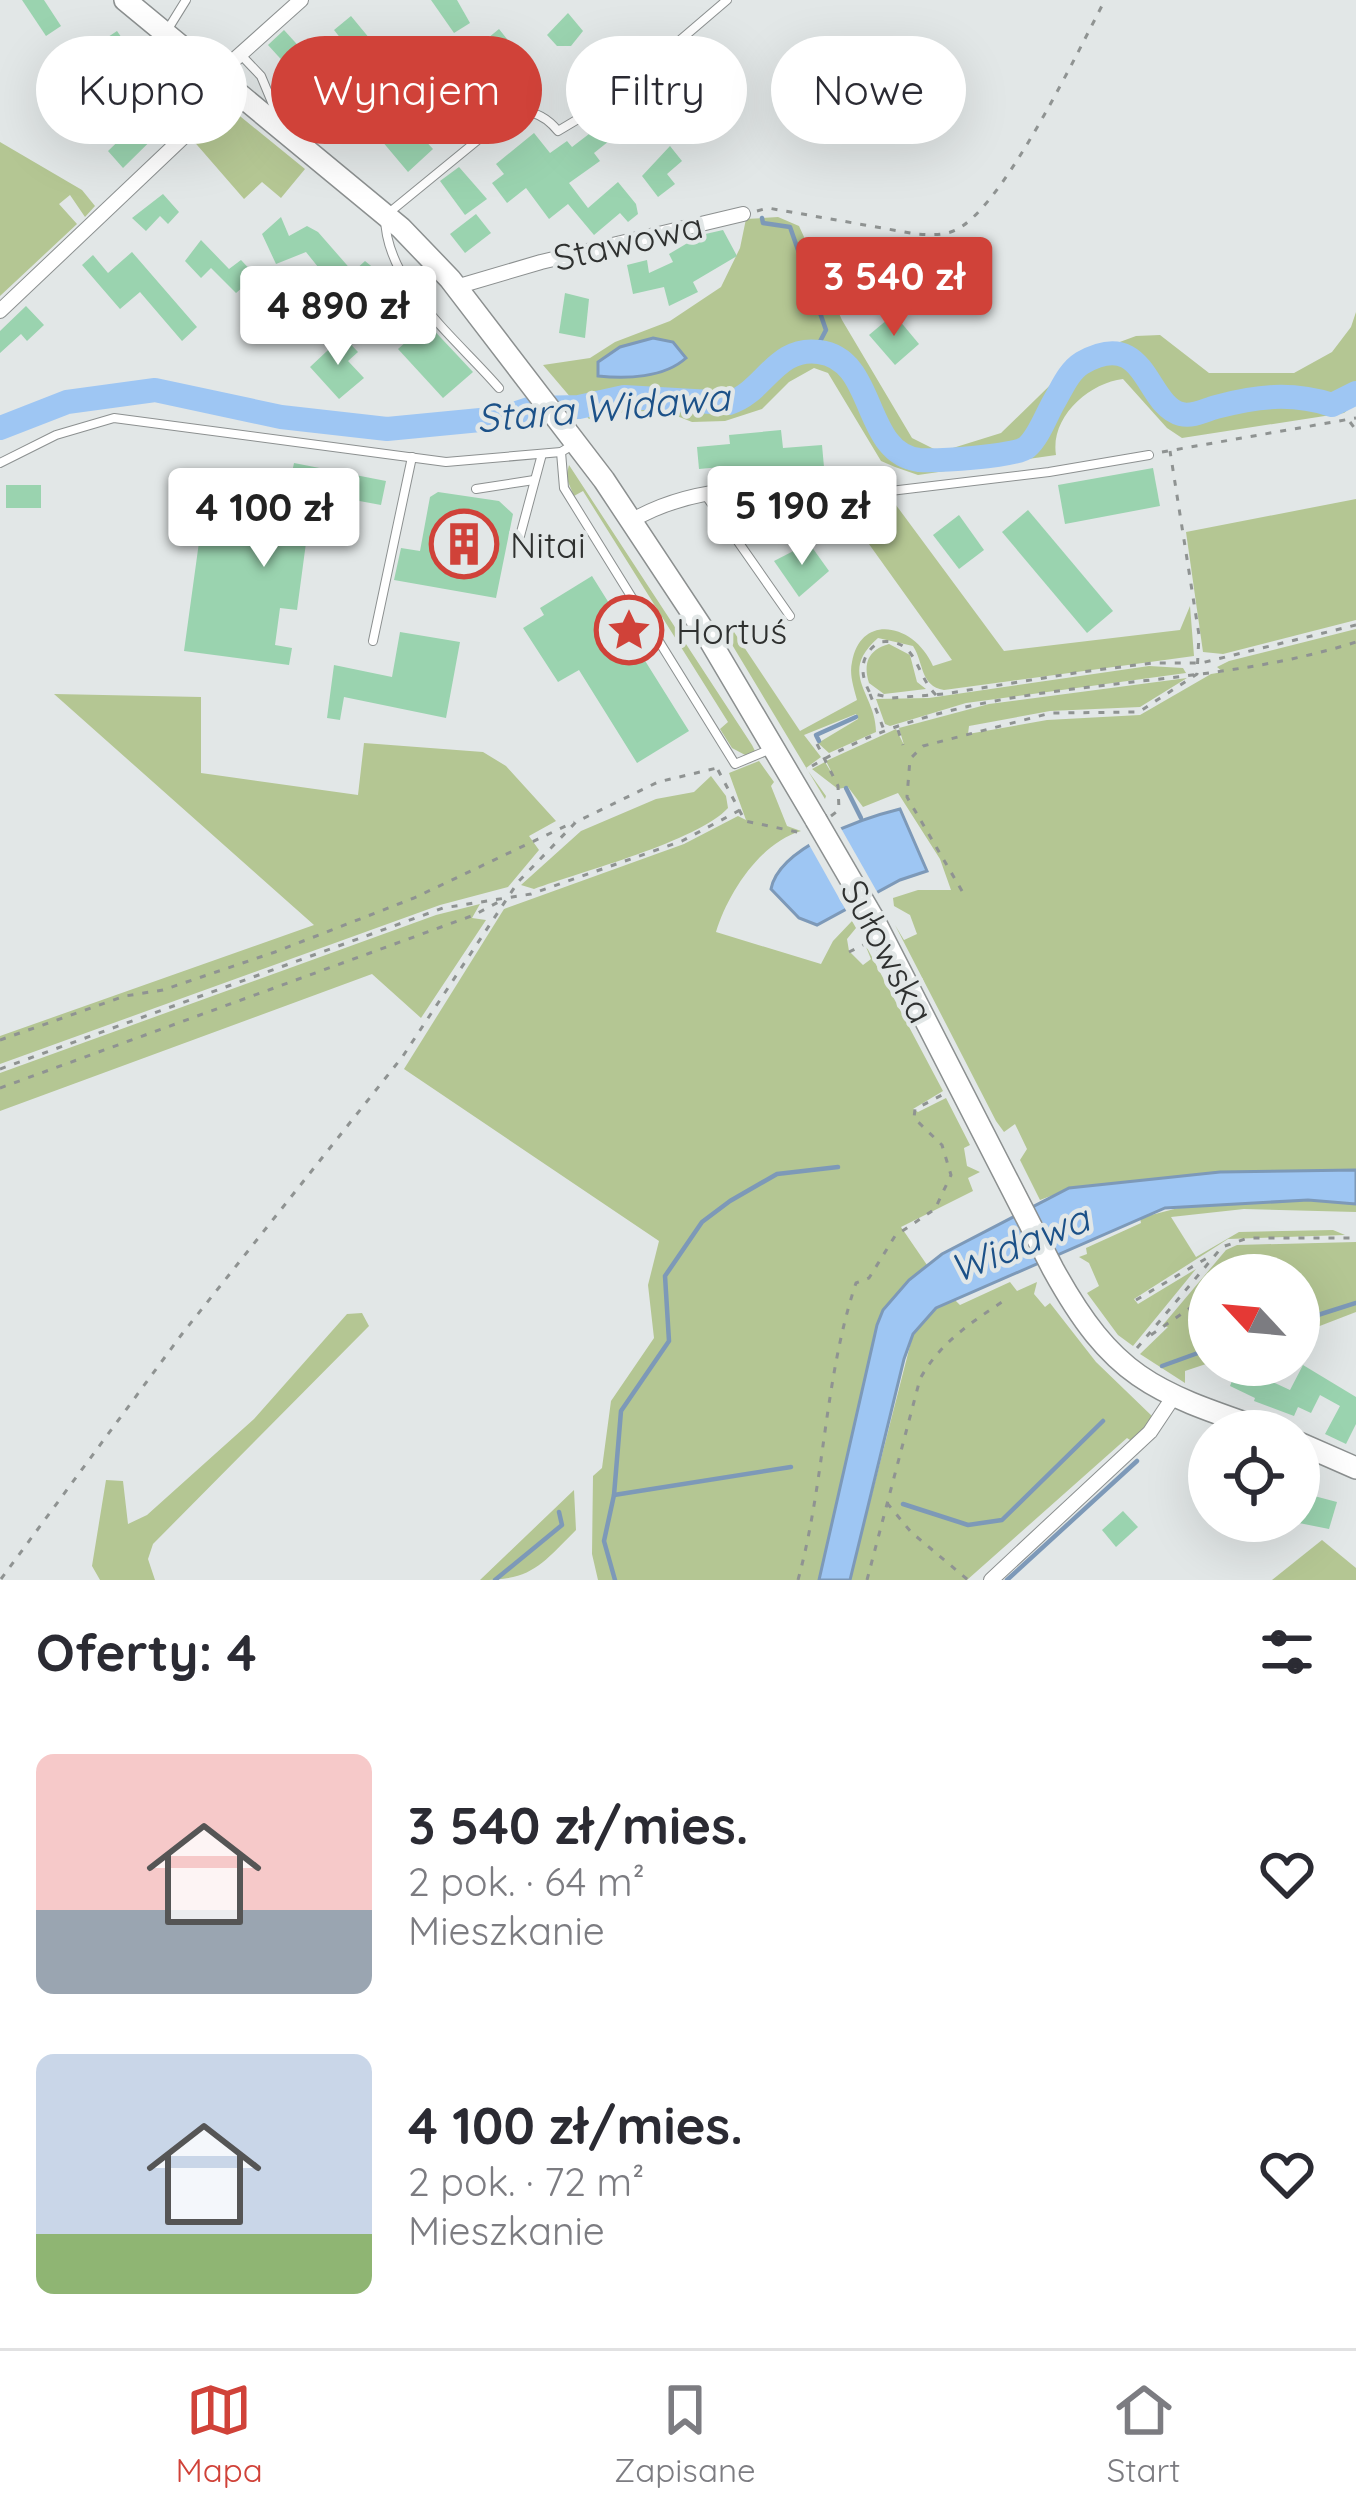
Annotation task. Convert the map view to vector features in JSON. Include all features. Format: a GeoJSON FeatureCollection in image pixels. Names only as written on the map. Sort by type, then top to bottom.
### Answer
{"type":"FeatureCollection","features":[{"type":"Feature","properties":{"kind":"main road","name":"Sułowska"},"geometry":{"type":"LineString","coordinates":[[125,0],[165,36]]}},
{"type":"Feature","properties":{"kind":"main road","name":"Sułowska"},"geometry":{"type":"LineString","coordinates":[[247,104],[271,123]]}},
{"type":"Feature","properties":{"kind":"main road","name":"Sułowska"},"geometry":{"type":"LineString","coordinates":[[297,144],[386,215],[459,290],[631,521],[773,744],[873,918],[1053,1269],[1101,1342],[1131,1371],[1172,1399]]}},
{"type":"Feature","properties":{"kind":"main road"},"geometry":{"type":"LineString","coordinates":[[1172,1399],[1205,1410]]}},
{"type":"Feature","properties":{"kind":"main road"},"geometry":{"type":"LineString","coordinates":[[1320,1452],[1356,1468]]}},
{"type":"Feature","properties":{"kind":"street"},"geometry":{"type":"LineString","coordinates":[[247,45],[301,0]]}},
{"type":"Feature","properties":{"kind":"street"},"geometry":{"type":"LineString","coordinates":[[0,311],[164,144]]}},
{"type":"Feature","properties":{"kind":"street","name":"Stawowa"},"geometry":{"type":"LineString","coordinates":[[459,290],[522,266],[743,214]]}},
{"type":"Feature","properties":{"kind":"street"},"geometry":{"type":"LineString","coordinates":[[631,521],[658,504],[703,492],[880,493]]}},
{"type":"Feature","properties":{"kind":"street"},"geometry":{"type":"LineString","coordinates":[[991,1580],[1150,1432],[1172,1399]]}},
{"type":"Feature","properties":{"kind":"lane"},"geometry":{"type":"LineString","coordinates":[[163,34],[186,0]]}},
{"type":"Feature","properties":{"kind":"lane"},"geometry":{"type":"LineString","coordinates":[[499,388],[402,275],[385,236],[386,215],[506,117],[534,113],[558,131],[610,100],[727,0]]}},
{"type":"Feature","properties":{"kind":"lane"},"geometry":{"type":"LineString","coordinates":[[247,61],[261,76],[271,103]]}},
{"type":"Feature","properties":{"kind":"lane"},"geometry":{"type":"LineString","coordinates":[[353,316],[402,275]]}},
{"type":"Feature","properties":{"kind":"lane"},"geometry":{"type":"LineString","coordinates":[[0,463],[56,435],[114,418],[446,462],[542,454],[567,440]]}},
{"type":"Feature","properties":{"kind":"lane"},"geometry":{"type":"LineString","coordinates":[[567,440],[564,488],[735,764],[773,744]]}},
{"type":"Feature","properties":{"kind":"lane"},"geometry":{"type":"LineString","coordinates":[[520,536],[542,454]]}},
{"type":"Feature","properties":{"kind":"lane"},"geometry":{"type":"LineString","coordinates":[[880,493],[1149,454]]}},
{"type":"Feature","properties":{"kind":"lane"},"geometry":{"type":"LineString","coordinates":[[374,641],[412,457]]}},
{"type":"Feature","properties":{"kind":"lane"},"geometry":{"type":"LineString","coordinates":[[476,489],[534,480]]}},
{"type":"Feature","properties":{"kind":"lane"},"geometry":{"type":"LineString","coordinates":[[703,492],[790,616]]}},
{"type":"Feature","properties":{"kind":"path","name":"Stawowa"},"geometry":{"type":"LineString","coordinates":[[743,214],[768,208],[916,234],[939,235],[965,226],[1002,181],[1039,123],[1105,0]]}},
{"type":"Feature","properties":{"kind":"path"},"geometry":{"type":"LineString","coordinates":[[1149,454],[1356,418]]}},
{"type":"Feature","properties":{"kind":"path"},"geometry":{"type":"LineString","coordinates":[[1349,421],[1356,430]]}},
{"type":"Feature","properties":{"kind":"path"},"geometry":{"type":"LineString","coordinates":[[962,891],[907,797],[910,759],[923,746],[949,735],[1051,713],[1139,712],[1197,674],[1201,663],[1170,451]]}},
{"type":"Feature","properties":{"kind":"path"},"geometry":{"type":"LineString","coordinates":[[870,692],[892,698],[1129,666],[1201,663],[1356,625]]}},
{"type":"Feature","properties":{"kind":"path"},"geometry":{"type":"LineString","coordinates":[[884,731],[862,680],[865,656],[879,642],[891,640],[911,650],[921,677],[936,694]]}},
{"type":"Feature","properties":{"kind":"path"},"geometry":{"type":"LineString","coordinates":[[812,766],[884,731],[991,701],[1197,674],[1300,657],[1356,642]]}},
{"type":"Feature","properties":{"kind":"path"},"geometry":{"type":"LineString","coordinates":[[897,727],[904,745]]}},
{"type":"Feature","properties":{"kind":"path"},"geometry":{"type":"LineString","coordinates":[[717,768],[745,821],[818,822],[840,793],[817,744]]}},
{"type":"Feature","properties":{"kind":"path"},"geometry":{"type":"LineString","coordinates":[[0,1040],[295,945],[414,898],[658,782],[735,764]]}},
{"type":"Feature","properties":{"kind":"path"},"geometry":{"type":"LineString","coordinates":[[0,1069],[442,908],[531,895],[682,841],[739,810]]}},
{"type":"Feature","properties":{"kind":"path"},"geometry":{"type":"LineString","coordinates":[[1,1579],[182,1334],[403,1056],[506,898],[576,822]]}},
{"type":"Feature","properties":{"kind":"path"},"geometry":{"type":"LineString","coordinates":[[0,1088],[474,915],[506,898]]}},
{"type":"Feature","properties":{"kind":"path"},"geometry":{"type":"LineString","coordinates":[[849,952],[863,945]]}},
{"type":"Feature","properties":{"kind":"path"},"geometry":{"type":"LineString","coordinates":[[798,1580],[820,1478],[840,1329],[856,1282],[869,1278],[895,1236],[934,1209],[951,1175],[942,1145],[914,1118],[915,1109],[958,1085]]}},
{"type":"Feature","properties":{"kind":"path"},"geometry":{"type":"LineString","coordinates":[[1214,1254],[1235,1240],[1248,1238],[1356,1238]]}},
{"type":"Feature","properties":{"kind":"path"},"geometry":{"type":"LineString","coordinates":[[1136,1300],[1188,1269]]}},
{"type":"Feature","properties":{"kind":"path"},"geometry":{"type":"LineString","coordinates":[[1133,1353],[1188,1285]]}},
{"type":"Feature","properties":{"kind":"path"},"geometry":{"type":"LineString","coordinates":[[868,1580],[905,1422],[932,1358],[1002,1303]]}},
{"type":"Feature","properties":{"kind":"path"},"geometry":{"type":"LineString","coordinates":[[1147,1337],[1188,1309]]}},
{"type":"Feature","properties":{"kind":"path"},"geometry":{"type":"LineString","coordinates":[[886,1502],[911,1532],[968,1580]]}},
{"type":"Feature","properties":{"kind":"green space"},"geometry":{"type":"Polygon","coordinates":[[[247,122],[305,169],[281,198],[262,182],[244,199],[196,144],[247,144],[247,122]]]}},
{"type":"Feature","properties":{"kind":"green space"},"geometry":{"type":"Polygon","coordinates":[[[0,142],[82,190],[95,206],[85,217],[70,195],[59,204],[77,224],[0,296],[0,142]]]}},
{"type":"Feature","properties":{"kind":"green space"},"geometry":{"type":"Polygon","coordinates":[[[778,217],[799,226],[842,320],[912,438],[940,452],[1001,433],[1079,357],[1136,336],[1160,335],[1209,373],[1294,373],[1332,352],[1356,312],[1356,403],[1344,413],[1182,438],[1123,379],[1097,387],[1074,404],[1059,428],[1056,455],[918,475],[881,461],[828,373],[814,368],[789,382],[762,409],[725,421],[692,422],[667,412],[629,411],[589,419],[543,365],[590,358],[615,342],[670,321],[721,287],[740,248],[746,219],[778,217]]]}},
{"type":"Feature","properties":{"kind":"green space"},"geometry":{"type":"Polygon","coordinates":[[[569,465],[756,753],[747,756],[732,748],[720,729],[728,722],[583,491],[574,496],[566,477],[569,465]]]}},
{"type":"Feature","properties":{"kind":"green space"},"geometry":{"type":"Polygon","coordinates":[[[836,498],[893,501],[1004,651],[1180,630],[1190,606],[1194,656],[944,690],[927,679],[913,646],[878,638],[860,662],[859,673],[876,732],[829,753],[818,743],[858,719],[856,714],[804,735],[821,757],[806,768],[722,628],[728,623],[800,731],[857,700],[852,662],[857,646],[877,630],[902,633],[925,652],[933,666],[952,660],[836,498]]]}},
{"type":"Feature","properties":{"kind":"green space"},"geometry":{"type":"Polygon","coordinates":[[[1356,499],[1356,620],[1223,654],[1203,652],[1186,532],[1356,499]]]}},
{"type":"Feature","properties":{"kind":"green space"},"geometry":{"type":"Polygon","coordinates":[[[1356,629],[1356,1170],[1104,1186],[1040,1200],[1020,1160],[1027,1149],[1015,1124],[1004,1132],[996,1121],[895,925],[904,940],[917,934],[910,915],[894,906],[893,898],[918,890],[951,890],[940,859],[898,793],[863,807],[848,787],[838,789],[812,769],[825,762],[834,777],[826,761],[896,729],[904,745],[899,728],[989,704],[1187,678],[1140,707],[1050,711],[969,726],[968,734],[1047,720],[1140,715],[1211,674],[1223,672],[1217,667],[1229,661],[1356,629]]]}},
{"type":"Feature","properties":{"kind":"green space"},"geometry":{"type":"Polygon","coordinates":[[[889,644],[910,655],[917,682],[926,689],[884,694],[869,683],[869,658],[889,644]]]}},
{"type":"Feature","properties":{"kind":"green space"},"geometry":{"type":"Polygon","coordinates":[[[1149,666],[1183,668],[1186,673],[966,703],[890,726],[876,699],[929,698],[1149,666]]]}},
{"type":"Feature","properties":{"kind":"green space"},"geometry":{"type":"Polygon","coordinates":[[[54,694],[201,697],[201,773],[358,795],[364,743],[483,752],[506,766],[556,821],[529,836],[539,850],[508,887],[440,905],[0,1064],[0,1036],[314,925],[54,694]]]}},
{"type":"Feature","properties":{"kind":"green space"},"geometry":{"type":"Polygon","coordinates":[[[759,761],[774,782],[771,786],[787,826],[801,831],[772,846],[748,871],[716,932],[821,964],[833,941],[852,921],[856,928],[847,939],[849,951],[863,965],[871,959],[864,942],[943,1091],[913,1109],[918,1112],[946,1098],[970,1145],[964,1148],[967,1166],[980,1172],[968,1178],[973,1191],[901,1227],[927,1265],[909,1280],[877,1325],[819,1580],[598,1580],[592,1554],[593,1476],[602,1468],[611,1401],[654,1338],[648,1285],[659,1241],[404,1069],[504,909],[684,844],[738,816],[746,820],[729,773],[759,761]]]}},
{"type":"Feature","properties":{"kind":"green space"},"geometry":{"type":"Polygon","coordinates":[[[711,776],[726,796],[728,808],[713,820],[608,865],[534,889],[521,885],[581,831],[656,799],[694,792],[711,776]]]}},
{"type":"Feature","properties":{"kind":"green space"},"geometry":{"type":"Polygon","coordinates":[[[480,904],[472,918],[486,920],[421,1018],[372,974],[0,1111],[0,1073],[436,915],[480,904]]]}},
{"type":"Feature","properties":{"kind":"green space"},"geometry":{"type":"Polygon","coordinates":[[[1308,1200],[1356,1204],[1356,1212],[1244,1209],[1171,1217],[1194,1254],[1188,1254],[1188,1265],[1134,1299],[1138,1304],[1188,1274],[1188,1279],[1133,1346],[1118,1335],[1087,1293],[1099,1286],[1089,1263],[1079,1257],[1087,1254],[1086,1248],[1141,1223],[1140,1218],[1197,1203],[1308,1200]]]}},
{"type":"Feature","properties":{"kind":"green space"},"geometry":{"type":"Polygon","coordinates":[[[1333,1230],[1345,1235],[1228,1239],[1201,1254],[1239,1232],[1333,1230]]]}},
{"type":"Feature","properties":{"kind":"green space"},"geometry":{"type":"Polygon","coordinates":[[[1356,1242],[1356,1312],[1320,1326],[1320,1254],[1223,1254],[1237,1245],[1356,1242]]]}},
{"type":"Feature","properties":{"kind":"green space"},"geometry":{"type":"Polygon","coordinates":[[[1010,1282],[1017,1291],[1037,1282],[1034,1294],[1045,1307],[1050,1303],[1096,1362],[1154,1418],[1133,1442],[1127,1438],[967,1580],[850,1580],[913,1334],[937,1308],[955,1300],[960,1305],[1010,1282]]]}},
{"type":"Feature","properties":{"kind":"green space"},"geometry":{"type":"Polygon","coordinates":[[[1188,1295],[1185,1383],[1140,1354],[1168,1327],[1162,1326],[1188,1295]]]}},
{"type":"Feature","properties":{"kind":"green space"},"geometry":{"type":"Polygon","coordinates":[[[362,1313],[369,1326],[153,1544],[148,1559],[155,1580],[100,1580],[92,1566],[106,1480],[123,1481],[128,1524],[147,1515],[254,1419],[347,1314],[362,1313]]]}},
{"type":"Feature","properties":{"kind":"green space"},"geometry":{"type":"Polygon","coordinates":[[[574,1490],[576,1530],[553,1553],[524,1574],[480,1580],[574,1490]]]}},
{"type":"Feature","properties":{"kind":"green space"},"geometry":{"type":"Polygon","coordinates":[[[1320,1542],[1356,1568],[1356,1580],[1272,1580],[1320,1542]]]}},
{"type":"Feature","properties":{"kind":"water"},"geometry":{"type":"Polygon","coordinates":[[[653,338],[673,342],[686,358],[656,373],[598,376],[598,362],[620,347],[653,338]]]}},
{"type":"Feature","properties":{"kind":"water"},"geometry":{"type":"Polygon","coordinates":[[[900,809],[927,871],[900,880],[817,925],[799,918],[771,889],[777,874],[806,848],[845,827],[900,809]]]}},
{"type":"Feature","properties":{"kind":"water","name":"Widawa"},"geometry":{"type":"Polygon","coordinates":[[[1356,1170],[1356,1204],[1308,1200],[1165,1208],[936,1308],[913,1334],[904,1359],[850,1580],[819,1580],[877,1325],[883,1310],[909,1280],[942,1254],[1069,1188],[1220,1172],[1356,1170]]]}},
{"type":"Feature","properties":{"kind":"pier"},"geometry":{"type":"Polygon","coordinates":[[[838,823],[880,897],[848,914],[807,841],[838,823]]]}},
{"type":"Feature","properties":{"kind":"building"},"geometry":{"type":"Polygon","coordinates":[[[22,0],[44,0],[61,26],[46,36],[22,0]]]}},
{"type":"Feature","properties":{"kind":"building"},"geometry":{"type":"Polygon","coordinates":[[[431,0],[457,0],[470,23],[454,33],[431,0]]]}},
{"type":"Feature","properties":{"kind":"building"},"geometry":{"type":"Polygon","coordinates":[[[568,13],[583,31],[579,36],[566,36],[566,46],[557,46],[547,35],[568,13]]]}},
{"type":"Feature","properties":{"kind":"building"},"geometry":{"type":"Polygon","coordinates":[[[351,16],[368,36],[339,36],[334,30],[351,16]]]}},
{"type":"Feature","properties":{"kind":"building"},"geometry":{"type":"Polygon","coordinates":[[[566,142],[572,147],[605,144],[594,153],[600,161],[569,183],[588,208],[618,182],[636,204],[638,214],[628,222],[620,213],[594,235],[568,204],[549,219],[526,188],[507,203],[492,183],[504,174],[496,164],[521,144],[542,143],[550,153],[566,142]]]}},
{"type":"Feature","properties":{"kind":"building"},"geometry":{"type":"Polygon","coordinates":[[[115,144],[147,144],[123,168],[108,151],[115,144]]]}},
{"type":"Feature","properties":{"kind":"building"},"geometry":{"type":"Polygon","coordinates":[[[384,144],[428,144],[433,149],[408,172],[384,144]]]}},
{"type":"Feature","properties":{"kind":"building"},"geometry":{"type":"Polygon","coordinates":[[[670,146],[682,161],[667,174],[675,184],[658,197],[642,176],[670,146]]]}},
{"type":"Feature","properties":{"kind":"building"},"geometry":{"type":"Polygon","coordinates":[[[459,167],[487,199],[465,215],[440,181],[459,167]]]}},
{"type":"Feature","properties":{"kind":"building"},"geometry":{"type":"Polygon","coordinates":[[[163,194],[179,212],[168,224],[160,216],[146,231],[132,218],[163,194]]]}},
{"type":"Feature","properties":{"kind":"building"},"geometry":{"type":"Polygon","coordinates":[[[476,214],[491,233],[465,253],[450,234],[476,214]]]}},
{"type":"Feature","properties":{"kind":"building"},"geometry":{"type":"Polygon","coordinates":[[[281,217],[289,236],[307,226],[353,272],[365,261],[381,274],[347,303],[306,252],[276,264],[262,234],[281,217]]]}},
{"type":"Feature","properties":{"kind":"building"},"geometry":{"type":"Polygon","coordinates":[[[723,230],[737,256],[693,282],[698,292],[669,306],[664,287],[633,294],[627,265],[647,260],[649,273],[673,262],[669,254],[701,235],[723,230]]]}},
{"type":"Feature","properties":{"kind":"building"},"geometry":{"type":"Polygon","coordinates":[[[201,240],[229,269],[241,260],[256,276],[236,293],[211,268],[201,278],[185,261],[201,240]]]}},
{"type":"Feature","properties":{"kind":"building"},"geometry":{"type":"Polygon","coordinates":[[[132,252],[197,327],[182,341],[140,292],[120,309],[82,265],[93,255],[108,273],[132,252]]]}},
{"type":"Feature","properties":{"kind":"building"},"geometry":{"type":"Polygon","coordinates":[[[565,293],[589,299],[585,338],[559,333],[565,293]]]}},
{"type":"Feature","properties":{"kind":"building"},"geometry":{"type":"Polygon","coordinates":[[[26,306],[44,325],[27,341],[21,334],[0,353],[0,331],[26,306]]]}},
{"type":"Feature","properties":{"kind":"building"},"geometry":{"type":"Polygon","coordinates":[[[894,314],[919,344],[895,365],[869,335],[894,314]]]}},
{"type":"Feature","properties":{"kind":"building"},"geometry":{"type":"Polygon","coordinates":[[[427,323],[473,372],[443,398],[398,349],[427,323]]]}},
{"type":"Feature","properties":{"kind":"building"},"geometry":{"type":"Polygon","coordinates":[[[343,336],[358,352],[348,361],[364,378],[339,399],[310,367],[343,336]]]}},
{"type":"Feature","properties":{"kind":"building"},"geometry":{"type":"Polygon","coordinates":[[[781,430],[783,448],[822,445],[824,467],[733,474],[732,466],[699,469],[697,447],[730,444],[729,435],[781,430]]]}},
{"type":"Feature","properties":{"kind":"building"},"geometry":{"type":"Polygon","coordinates":[[[294,463],[386,481],[381,505],[354,500],[350,521],[310,513],[297,610],[280,608],[275,645],[292,648],[289,665],[184,651],[200,535],[214,536],[216,522],[290,529],[299,484],[290,482],[294,463]]]}},
{"type":"Feature","properties":{"kind":"building"},"geometry":{"type":"Polygon","coordinates":[[[1153,468],[1160,506],[1065,524],[1058,485],[1153,468]]]}},
{"type":"Feature","properties":{"kind":"building"},"geometry":{"type":"Polygon","coordinates":[[[6,485],[41,485],[41,508],[6,508],[6,485]]]}},
{"type":"Feature","properties":{"kind":"building","name":"Nitai"},"geometry":{"type":"Polygon","coordinates":[[[438,492],[499,501],[513,514],[496,598],[394,580],[401,548],[420,551],[430,497],[438,492]]]}},
{"type":"Feature","properties":{"kind":"building"},"geometry":{"type":"Polygon","coordinates":[[[1028,510],[1113,611],[1087,633],[1002,532],[1028,510]]]}},
{"type":"Feature","properties":{"kind":"building"},"geometry":{"type":"Polygon","coordinates":[[[959,515],[984,550],[959,569],[933,535],[959,515]]]}},
{"type":"Feature","properties":{"kind":"building"},"geometry":{"type":"Polygon","coordinates":[[[809,543],[829,571],[799,597],[774,561],[809,543]]]}},
{"type":"Feature","properties":{"kind":"building"},"geometry":{"type":"Polygon","coordinates":[[[592,576],[689,731],[637,763],[579,670],[558,682],[523,628],[544,615],[540,608],[592,576]]]}},
{"type":"Feature","properties":{"kind":"building"},"geometry":{"type":"Polygon","coordinates":[[[400,632],[460,642],[446,718],[344,697],[340,720],[327,718],[334,665],[392,677],[400,632]]]}},
{"type":"Feature","properties":{"kind":"building"},"geometry":{"type":"Polygon","coordinates":[[[1320,1375],[1356,1397],[1356,1424],[1346,1444],[1325,1434],[1340,1406],[1320,1395],[1312,1410],[1278,1410],[1230,1386],[1290,1390],[1292,1386],[1320,1386],[1320,1375]]]}},
{"type":"Feature","properties":{"kind":"building"},"geometry":{"type":"Polygon","coordinates":[[[1320,1498],[1337,1502],[1329,1529],[1320,1527],[1320,1498]]]}},
{"type":"Feature","properties":{"kind":"building"},"geometry":{"type":"Polygon","coordinates":[[[1123,1511],[1138,1527],[1116,1547],[1102,1530],[1123,1511]]]}},
{"type":"Feature","properties":{"kind":"waterway"},"geometry":{"type":"LineString","coordinates":[[762,218],[763,223],[790,227],[826,330],[815,351]]}},
{"type":"Feature","properties":{"kind":"waterway","name":"Stara Widawa"},"geometry":{"type":"LineString","coordinates":[[0,428],[67,402],[155,390],[281,417],[387,429],[501,418],[532,408],[579,407],[624,397],[729,403],[791,356],[819,352],[838,358],[851,371],[887,441],[901,454],[941,460],[992,456],[1027,447],[1073,370],[1103,354],[1120,354],[1132,361],[1169,408],[1181,414],[1274,397],[1332,405],[1356,393]]}},
{"type":"Feature","properties":{"kind":"waterway"},"geometry":{"type":"LineString","coordinates":[[819,741],[816,735],[856,717]]}},
{"type":"Feature","properties":{"kind":"waterway"},"geometry":{"type":"LineString","coordinates":[[846,788],[861,818]]}},
{"type":"Feature","properties":{"kind":"waterway"},"geometry":{"type":"LineString","coordinates":[[615,1580],[604,1541],[614,1495],[621,1411],[669,1341],[665,1276],[702,1222],[730,1201],[777,1174],[838,1167]]}},
{"type":"Feature","properties":{"kind":"waterway"},"geometry":{"type":"LineString","coordinates":[[1320,1314],[1356,1303]]}},
{"type":"Feature","properties":{"kind":"waterway"},"geometry":{"type":"LineString","coordinates":[[1162,1366],[1188,1357]]}},
{"type":"Feature","properties":{"kind":"waterway"},"geometry":{"type":"LineString","coordinates":[[903,1504],[968,1525],[1002,1520],[1103,1421]]}},
{"type":"Feature","properties":{"kind":"waterway"},"geometry":{"type":"LineString","coordinates":[[1007,1580],[1137,1461]]}},
{"type":"Feature","properties":{"kind":"waterway"},"geometry":{"type":"LineString","coordinates":[[614,1495],[791,1467]]}},
{"type":"Feature","properties":{"kind":"waterway"},"geometry":{"type":"LineString","coordinates":[[495,1580],[562,1525],[559,1512]]}},
{"type":"Feature","properties":{"kind":"place","name":"Nitai"},"geometry":{"type":"Point","coordinates":[464,544]}},
{"type":"Feature","properties":{"kind":"place","name":"Hortuś"},"geometry":{"type":"Point","coordinates":[629,630]}}]}
